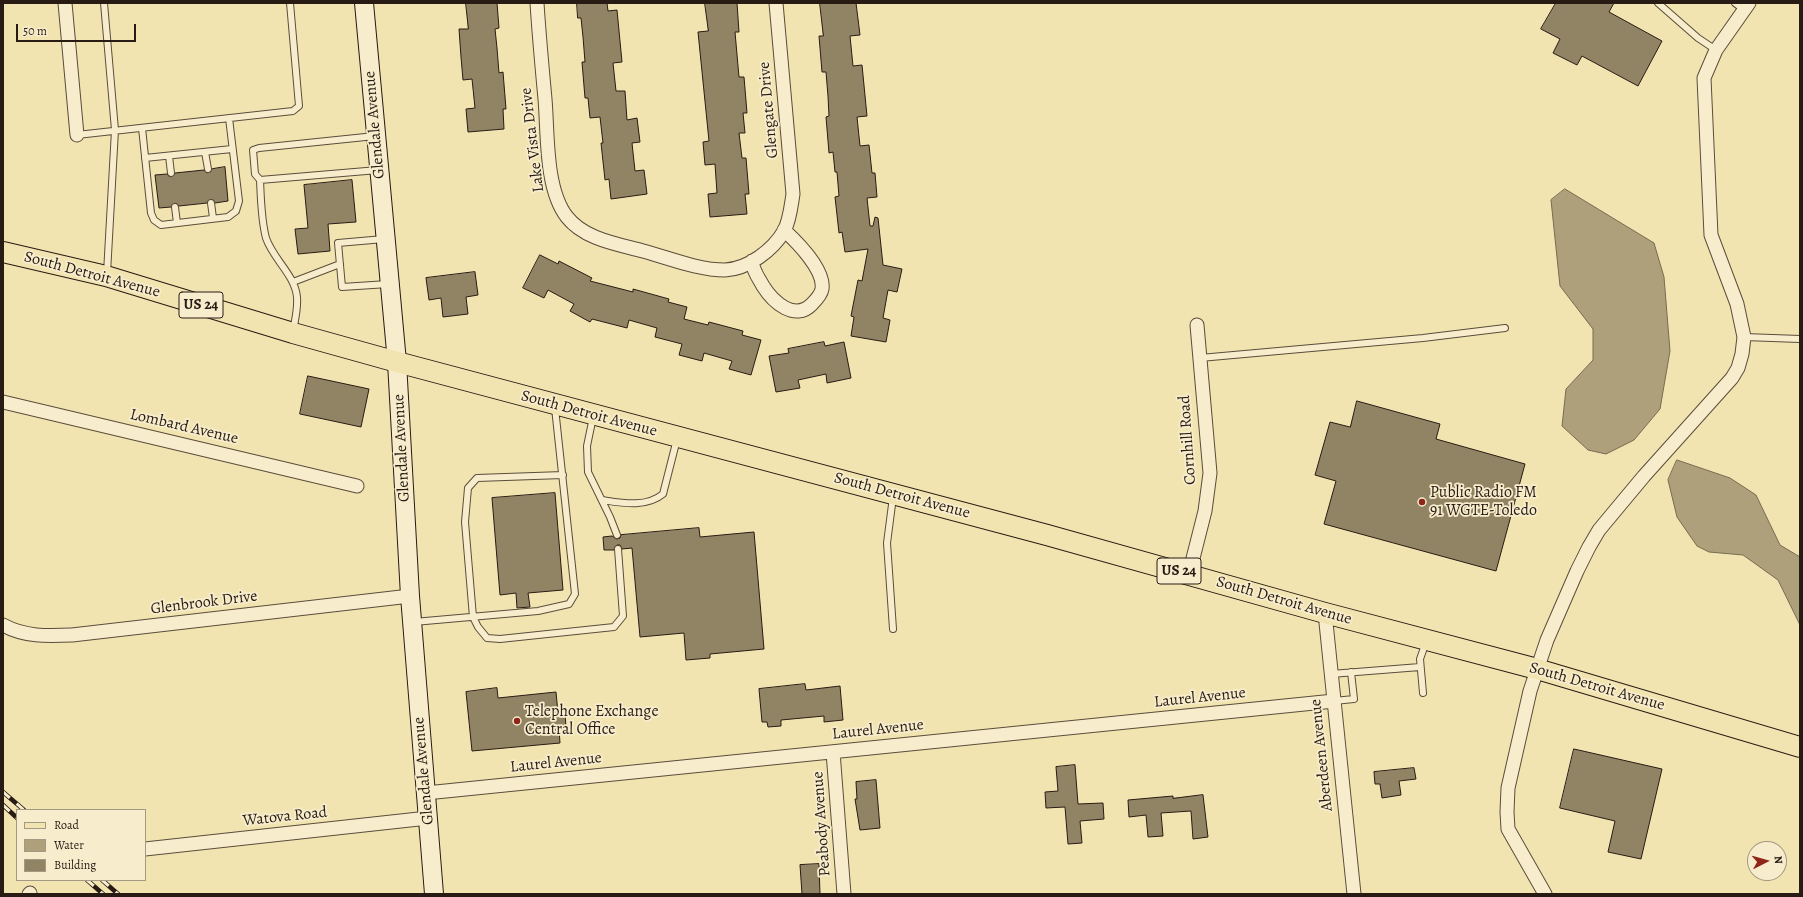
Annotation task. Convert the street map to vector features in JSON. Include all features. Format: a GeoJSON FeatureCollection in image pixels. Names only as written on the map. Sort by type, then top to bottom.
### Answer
{"type":"FeatureCollection","features":[{"type":"Feature","properties":{"kind":"main road","name":"Glendale Avenue"},"geometry":{"type":"LineString","coordinates":[[364,3],[397,362],[410,596],[434,894]]}},
{"type":"Feature","properties":{"kind":"main road","name":"South Detroit Avenue"},"geometry":{"type":"LineString","coordinates":[[3,252],[106,276],[293,333],[397,362],[678,438],[893,493],[1189,574],[1325,613],[1537,670],[1800,747]]}},
{"type":"Feature","properties":{"kind":"street"},"geometry":{"type":"LineString","coordinates":[[64,3],[77,135]]}},
{"type":"Feature","properties":{"kind":"street","name":"Lake Vista Drive"},"geometry":{"type":"LineString","coordinates":[[536,3],[550,165],[556,194],[567,217],[577,227],[603,240],[698,266],[726,270],[737,268],[752,261],[776,243],[784,230],[790,215]]}},
{"type":"Feature","properties":{"kind":"street","name":"Glengate Drive"},"geometry":{"type":"LineString","coordinates":[[776,3],[793,194],[790,215]]}},
{"type":"Feature","properties":{"kind":"street"},"geometry":{"type":"LineString","coordinates":[[1545,894],[1508,829],[1507,812],[1508,788],[1530,691],[1547,640],[1589,546],[1600,530],[1644,476],[1732,378],[1738,368],[1742,354],[1744,337],[1737,304],[1711,235],[1704,78],[1716,50],[1743,5]]}},
{"type":"Feature","properties":{"kind":"street"},"geometry":{"type":"LineString","coordinates":[[752,261],[756,275],[774,301],[787,309],[796,311],[809,308],[818,299],[822,288],[820,276],[804,251],[784,230]]}},
{"type":"Feature","properties":{"kind":"street","name":"Cornhill Road"},"geometry":{"type":"LineString","coordinates":[[1189,574],[1205,511],[1210,480],[1197,325]]}},
{"type":"Feature","properties":{"kind":"street","name":"Lombard Avenue"},"geometry":{"type":"LineString","coordinates":[[3,402],[357,486]]}},
{"type":"Feature","properties":{"kind":"street","name":"Glenbrook Drive"},"geometry":{"type":"LineString","coordinates":[[3,625],[25,634],[43,636],[72,635],[410,596]]}},
{"type":"Feature","properties":{"kind":"street","name":"Aberdeen Avenue"},"geometry":{"type":"LineString","coordinates":[[1325,613],[1354,894]]}},
{"type":"Feature","properties":{"kind":"street","name":"Laurel Avenue"},"geometry":{"type":"LineString","coordinates":[[426,793],[1334,701]]}},
{"type":"Feature","properties":{"kind":"street","name":"Peabody Avenue"},"geometry":{"type":"LineString","coordinates":[[833,752],[844,894]]}},
{"type":"Feature","properties":{"kind":"street","name":"Watova Road"},"geometry":{"type":"LineString","coordinates":[[146,849],[428,818]]}},
{"type":"Feature","properties":{"kind":"lane"},"geometry":{"type":"LineString","coordinates":[[104,3],[115,130],[106,276]]}},
{"type":"Feature","properties":{"kind":"lane"},"geometry":{"type":"LineString","coordinates":[[77,135],[293,111],[299,106],[290,3]]}},
{"type":"Feature","properties":{"kind":"lane"},"geometry":{"type":"LineString","coordinates":[[1658,3],[1698,38],[1716,50]]}},
{"type":"Feature","properties":{"kind":"lane"},"geometry":{"type":"LineString","coordinates":[[142,128],[151,212],[154,220],[161,225],[228,217],[236,211],[238,201],[229,118]]}},
{"type":"Feature","properties":{"kind":"lane"},"geometry":{"type":"LineString","coordinates":[[293,333],[297,310],[297,296],[292,282],[275,258],[266,238],[262,211],[260,180],[255,174],[253,150],[258,148],[376,136]]}},
{"type":"Feature","properties":{"kind":"lane"},"geometry":{"type":"LineString","coordinates":[[145,158],[232,149]]}},
{"type":"Feature","properties":{"kind":"lane"},"geometry":{"type":"LineString","coordinates":[[205,152],[208,169]]}},
{"type":"Feature","properties":{"kind":"lane"},"geometry":{"type":"LineString","coordinates":[[169,156],[171,173]]}},
{"type":"Feature","properties":{"kind":"lane"},"geometry":{"type":"LineString","coordinates":[[260,180],[380,170]]}},
{"type":"Feature","properties":{"kind":"lane"},"geometry":{"type":"LineString","coordinates":[[211,203],[213,218]]}},
{"type":"Feature","properties":{"kind":"lane"},"geometry":{"type":"LineString","coordinates":[[175,207],[176,223]]}},
{"type":"Feature","properties":{"kind":"lane"},"geometry":{"type":"LineString","coordinates":[[386,239],[338,243],[342,287],[390,284]]}},
{"type":"Feature","properties":{"kind":"lane"},"geometry":{"type":"LineString","coordinates":[[292,282],[340,264]]}},
{"type":"Feature","properties":{"kind":"lane"},"geometry":{"type":"LineString","coordinates":[[1200,358],[1423,338],[1505,328]]}},
{"type":"Feature","properties":{"kind":"lane"},"geometry":{"type":"LineString","coordinates":[[1744,337],[1800,339]]}},
{"type":"Feature","properties":{"kind":"lane"},"geometry":{"type":"LineString","coordinates":[[412,622],[538,611],[569,604],[575,594],[555,404]]}},
{"type":"Feature","properties":{"kind":"lane"},"geometry":{"type":"LineString","coordinates":[[593,415],[587,446],[588,472],[602,500],[616,535]]}},
{"type":"Feature","properties":{"kind":"lane"},"geometry":{"type":"LineString","coordinates":[[602,500],[633,504],[644,503],[657,499],[663,494],[678,438]]}},
{"type":"Feature","properties":{"kind":"lane"},"geometry":{"type":"LineString","coordinates":[[562,475],[476,478],[468,488],[465,522],[473,617],[482,634],[491,640],[614,627],[623,616],[618,549]]}},
{"type":"Feature","properties":{"kind":"lane"},"geometry":{"type":"LineString","coordinates":[[893,493],[887,543],[893,630]]}},
{"type":"Feature","properties":{"kind":"lane"},"geometry":{"type":"LineString","coordinates":[[1423,693],[1420,659],[1427,640]]}},
{"type":"Feature","properties":{"kind":"lane"},"geometry":{"type":"LineString","coordinates":[[1331,674],[1420,667]]}},
{"type":"Feature","properties":{"kind":"lane"},"geometry":{"type":"LineString","coordinates":[[1334,701],[1354,699],[1351,672]]}},
{"type":"Feature","properties":{"kind":"water"},"geometry":{"type":"Polygon","coordinates":[[[1565,189],[1654,243],[1664,277],[1670,351],[1660,409],[1634,440],[1606,454],[1588,450],[1562,426],[1566,389],[1593,360],[1593,329],[1560,286],[1551,200],[1565,189]]]}},
{"type":"Feature","properties":{"kind":"water"},"geometry":{"type":"Polygon","coordinates":[[[1677,460],[1730,478],[1756,495],[1780,545],[1800,557],[1800,625],[1778,580],[1743,555],[1709,552],[1697,546],[1677,517],[1668,480],[1677,460]]]}},
{"type":"Feature","properties":{"kind":"building"},"geometry":{"type":"Polygon","coordinates":[[[466,3],[497,3],[499,28],[495,29],[499,73],[503,72],[506,109],[503,109],[504,129],[468,132],[466,109],[475,108],[472,79],[463,80],[459,29],[468,29],[466,3]]]}},
{"type":"Feature","properties":{"kind":"building"},"geometry":{"type":"Polygon","coordinates":[[[577,3],[607,3],[608,11],[617,10],[622,62],[613,63],[616,91],[625,91],[627,120],[637,118],[640,142],[632,143],[635,171],[644,170],[647,194],[611,199],[609,179],[605,180],[600,117],[590,118],[588,98],[585,98],[582,62],[585,62],[583,37],[581,18],[578,18],[577,3]]]}},
{"type":"Feature","properties":{"kind":"building"},"geometry":{"type":"Polygon","coordinates":[[[705,3],[737,3],[739,32],[735,32],[739,77],[744,77],[747,113],[743,113],[745,133],[739,133],[742,158],[746,158],[749,194],[745,194],[747,214],[710,217],[708,194],[717,193],[715,164],[705,165],[703,142],[709,141],[698,32],[708,31],[705,3]]]}},
{"type":"Feature","properties":{"kind":"building"},"geometry":{"type":"Polygon","coordinates":[[[820,3],[856,3],[860,35],[850,36],[853,66],[862,65],[867,116],[857,117],[860,146],[869,145],[872,173],[875,173],[877,197],[867,198],[870,226],[873,226],[875,217],[878,218],[883,265],[902,269],[897,292],[888,290],[883,318],[890,320],[886,342],[851,336],[854,317],[851,316],[858,280],[862,281],[868,249],[845,252],[842,232],[839,233],[835,197],[839,196],[837,172],[835,172],[833,152],[829,153],[826,117],[829,116],[826,72],[822,72],[819,36],[823,36],[820,3]]]}},
{"type":"Feature","properties":{"kind":"building"},"geometry":{"type":"Polygon","coordinates":[[[1556,3],[1614,3],[1609,12],[1662,41],[1638,86],[1582,56],[1577,65],[1553,53],[1560,39],[1541,29],[1556,3]]]}},
{"type":"Feature","properties":{"kind":"building"},"geometry":{"type":"Polygon","coordinates":[[[225,167],[228,201],[215,203],[211,199],[207,203],[179,206],[175,203],[171,207],[159,208],[155,175],[167,174],[171,177],[175,173],[204,170],[208,173],[212,169],[225,167]]]}},
{"type":"Feature","properties":{"kind":"building"},"geometry":{"type":"Polygon","coordinates":[[[352,180],[356,222],[328,224],[330,251],[298,254],[295,229],[308,228],[304,185],[352,180]]]}},
{"type":"Feature","properties":{"kind":"building"},"geometry":{"type":"Polygon","coordinates":[[[540,255],[558,264],[559,261],[592,278],[590,281],[633,292],[633,289],[669,299],[668,302],[687,307],[684,319],[708,325],[709,322],[743,331],[742,335],[761,340],[751,375],[729,369],[732,361],[704,353],[702,361],[679,355],[682,344],[655,337],[657,328],[629,320],[627,328],[592,319],[590,322],[570,311],[574,304],[548,290],[544,298],[523,288],[540,255]]]}},
{"type":"Feature","properties":{"kind":"building"},"geometry":{"type":"Polygon","coordinates":[[[475,272],[478,295],[466,297],[468,314],[443,317],[441,298],[429,300],[426,278],[475,272]]]}},
{"type":"Feature","properties":{"kind":"building"},"geometry":{"type":"Polygon","coordinates":[[[824,342],[825,346],[844,342],[851,378],[827,383],[826,374],[798,380],[800,388],[776,392],[769,356],[789,353],[788,349],[824,342]]]}},
{"type":"Feature","properties":{"kind":"building"},"geometry":{"type":"Polygon","coordinates":[[[308,376],[369,389],[361,427],[300,414],[308,376]]]}},
{"type":"Feature","properties":{"kind":"building","name":"Public Radio FM 91 WGTE-Toledo"},"geometry":{"type":"Polygon","coordinates":[[[1357,401],[1440,424],[1436,439],[1525,464],[1496,571],[1324,524],[1336,481],[1315,475],[1330,422],[1350,427],[1357,401]]]}},
{"type":"Feature","properties":{"kind":"building"},"geometry":{"type":"Polygon","coordinates":[[[555,493],[563,590],[528,593],[530,607],[517,608],[516,593],[500,595],[492,498],[555,493]]]}},
{"type":"Feature","properties":{"kind":"building"},"geometry":{"type":"Polygon","coordinates":[[[699,528],[700,537],[754,532],[764,649],[710,654],[710,658],[686,660],[684,633],[640,637],[632,548],[622,549],[620,545],[617,545],[614,550],[604,550],[603,537],[612,536],[617,539],[620,538],[621,535],[699,528]]]}},
{"type":"Feature","properties":{"kind":"building"},"geometry":{"type":"Polygon","coordinates":[[[805,684],[806,690],[840,686],[843,720],[824,722],[824,716],[781,720],[781,726],[768,727],[767,722],[762,722],[759,689],[805,684]]]}},
{"type":"Feature","properties":{"kind":"building","name":"Telephone Exchange Central Office"},"geometry":{"type":"Polygon","coordinates":[[[497,688],[498,698],[556,692],[558,713],[565,713],[566,728],[559,729],[560,743],[472,751],[466,692],[497,688]]]}},
{"type":"Feature","properties":{"kind":"building"},"geometry":{"type":"Polygon","coordinates":[[[1574,749],[1662,769],[1641,859],[1608,852],[1615,821],[1560,808],[1574,749]]]}},
{"type":"Feature","properties":{"kind":"building"},"geometry":{"type":"Polygon","coordinates":[[[1075,765],[1078,804],[1103,803],[1104,819],[1080,821],[1082,843],[1068,844],[1065,807],[1046,808],[1045,792],[1058,791],[1056,767],[1075,765]]]}},
{"type":"Feature","properties":{"kind":"building"},"geometry":{"type":"Polygon","coordinates":[[[1414,768],[1416,779],[1399,781],[1401,795],[1382,798],[1380,784],[1375,784],[1374,772],[1414,768]]]}},
{"type":"Feature","properties":{"kind":"building"},"geometry":{"type":"Polygon","coordinates":[[[876,780],[880,828],[860,830],[855,799],[857,799],[856,782],[876,780]]]}},
{"type":"Feature","properties":{"kind":"building"},"geometry":{"type":"Polygon","coordinates":[[[1203,795],[1208,837],[1193,839],[1191,811],[1161,813],[1163,836],[1148,837],[1146,815],[1129,817],[1128,800],[1203,795]]]}},
{"type":"Feature","properties":{"kind":"building"},"geometry":{"type":"Polygon","coordinates":[[[819,864],[820,894],[802,894],[800,865],[819,864]]]}},
{"type":"Feature","properties":{"kind":"railway"},"geometry":{"type":"LineString","coordinates":[[3,792],[23,809]]}},
{"type":"Feature","properties":{"kind":"railway"},"geometry":{"type":"LineString","coordinates":[[3,805],[16,817]]}},
{"type":"Feature","properties":{"kind":"railway"},"geometry":{"type":"LineString","coordinates":[[88,881],[103,894]]}},
{"type":"Feature","properties":{"kind":"railway"},"geometry":{"type":"LineString","coordinates":[[103,881],[118,894]]}},
{"type":"Feature","properties":{"kind":"place","name":"Public Radio FM 91 WGTE-Toledo"},"geometry":{"type":"Point","coordinates":[1422,502]}},
{"type":"Feature","properties":{"kind":"place","name":"Telephone Exchange Central Office"},"geometry":{"type":"Point","coordinates":[517,721]}}]}
